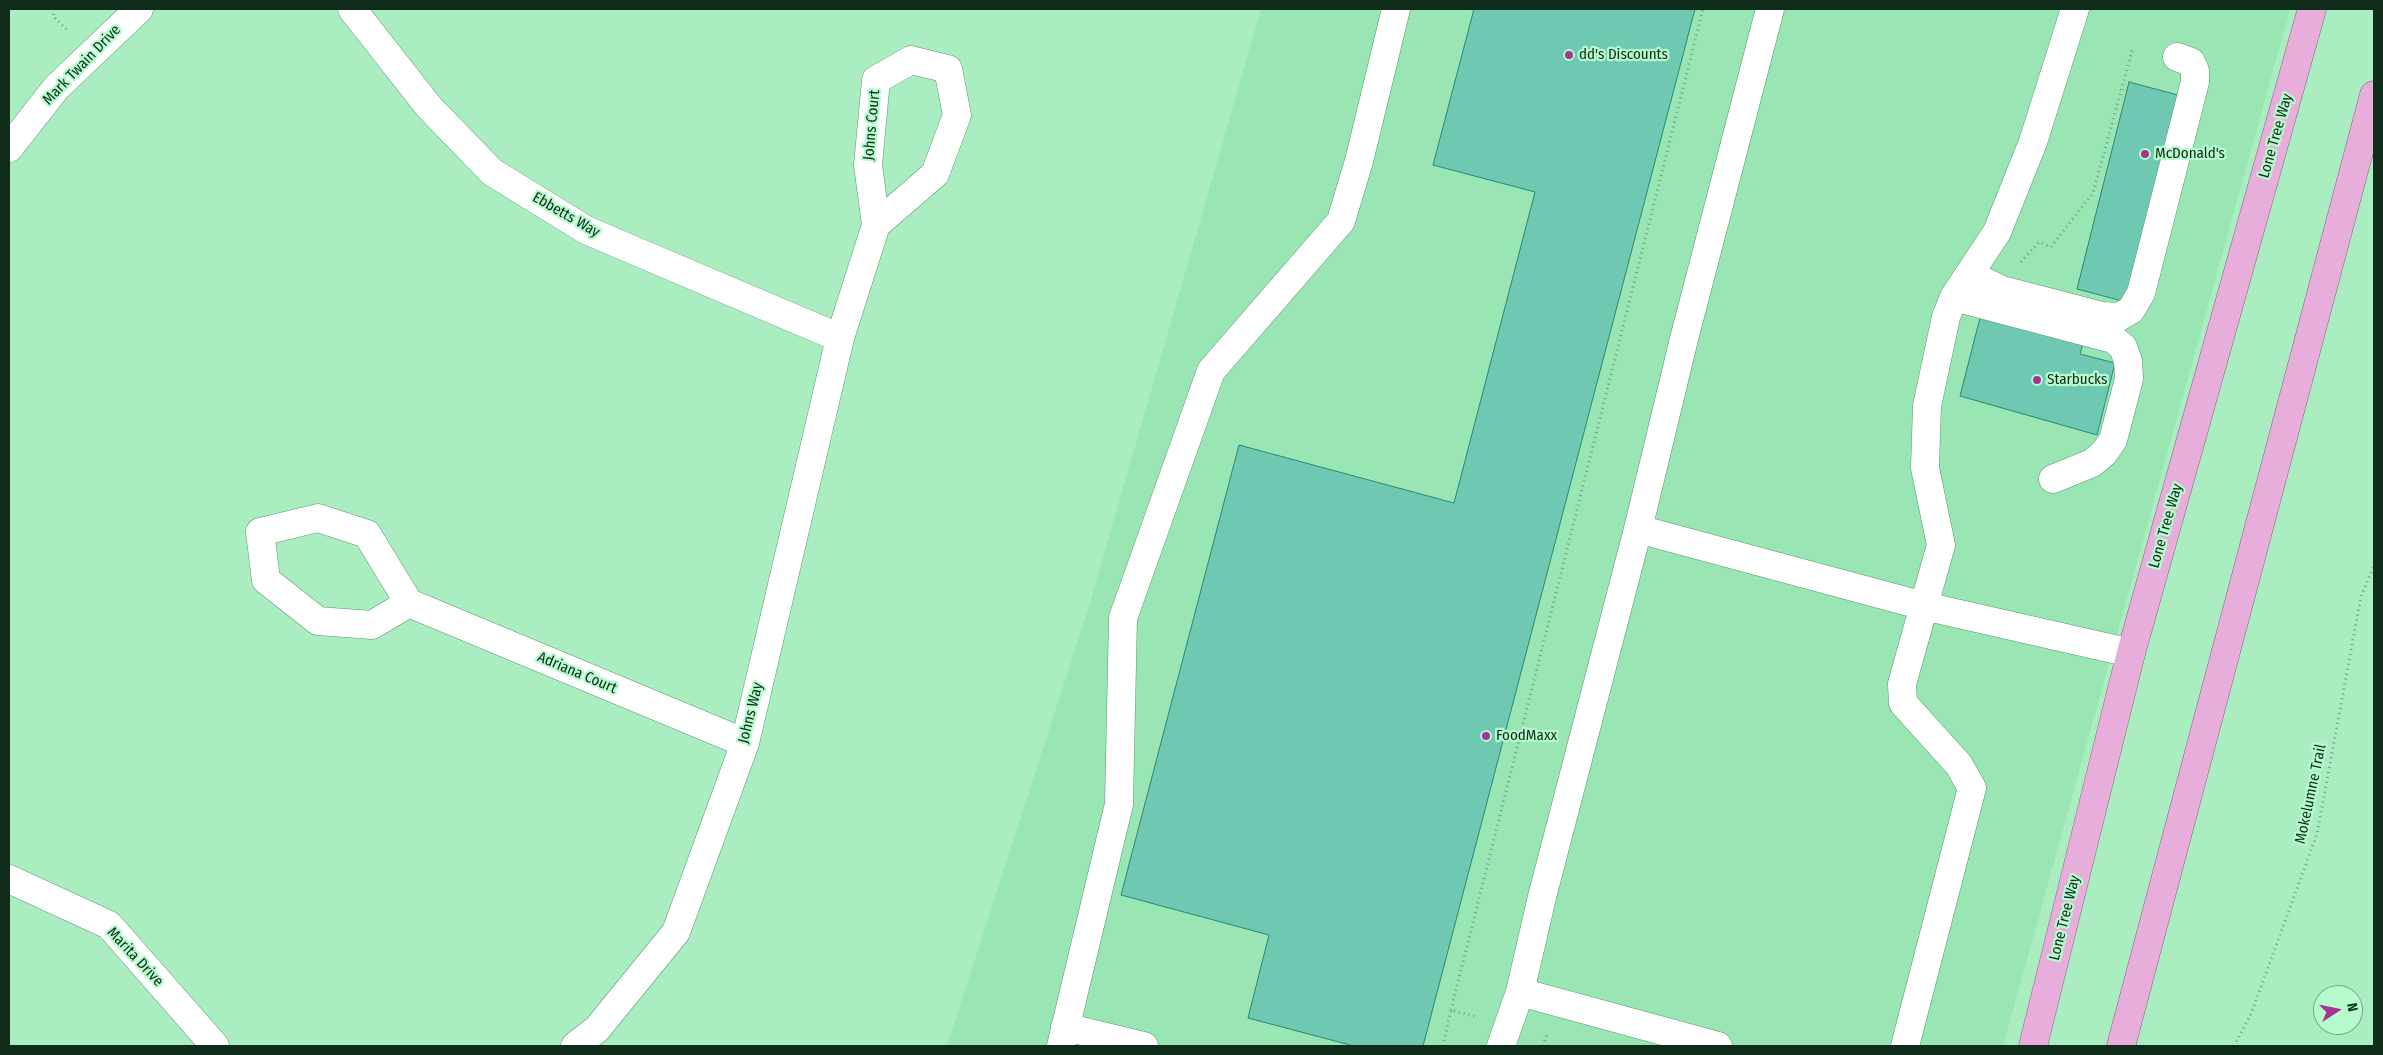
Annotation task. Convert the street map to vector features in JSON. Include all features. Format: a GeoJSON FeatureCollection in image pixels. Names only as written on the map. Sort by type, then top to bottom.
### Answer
{"type":"FeatureCollection","features":[{"type":"Feature","properties":{"kind":"main road","name":"Lone Tree Way"},"geometry":{"type":"LineString","coordinates":[[2033,1046],[2131,653],[2312,9]]}},
{"type":"Feature","properties":{"kind":"main road"},"geometry":{"type":"LineString","coordinates":[[2121,1046],[2374,95]]}},
{"type":"Feature","properties":{"kind":"street","name":"Mark Twain Drive"},"geometry":{"type":"LineString","coordinates":[[9,148],[56,88],[139,9]]}},
{"type":"Feature","properties":{"kind":"street","name":"Ebbetts Way"},"geometry":{"type":"LineString","coordinates":[[352,9],[429,107],[492,172],[586,230],[840,338]]}},
{"type":"Feature","properties":{"kind":"street"},"geometry":{"type":"LineString","coordinates":[[1144,1046],[1063,1037],[1119,804],[1123,618],[1211,371],[1341,221],[1359,161],[1396,9]]}},
{"type":"Feature","properties":{"kind":"street"},"geometry":{"type":"LineString","coordinates":[[1501,1046],[1520,992],[1542,897],[1770,9]]}},
{"type":"Feature","properties":{"kind":"street"},"geometry":{"type":"LineString","coordinates":[[1905,1046],[1972,788],[1959,765],[1903,703],[1902,684],[1940,545],[1925,468],[1928,406],[1946,317],[1954,297],[1997,232],[2033,142],[2075,9]]}},
{"type":"Feature","properties":{"kind":"street"},"geometry":{"type":"LineString","coordinates":[[1969,274],[1998,288],[2102,316],[2119,317],[2131,310],[2141,293],[2195,82],[2195,72],[2191,62],[2176,57]]}},
{"type":"Feature","properties":{"kind":"street","name":"Johns Court"},"geometry":{"type":"LineString","coordinates":[[840,338],[876,225],[868,165],[876,80],[910,60],[948,69],[957,115],[935,174],[876,225]]}},
{"type":"Feature","properties":{"kind":"street"},"geometry":{"type":"LineString","coordinates":[[1954,297],[2114,339],[2123,347],[2128,361],[2129,380],[2113,440],[2104,453],[2092,463],[2053,479]]}},
{"type":"Feature","properties":{"kind":"street","name":"Johns Way"},"geometry":{"type":"LineString","coordinates":[[575,1046],[597,1029],[676,932],[744,743],[840,338]]}},
{"type":"Feature","properties":{"kind":"street"},"geometry":{"type":"LineString","coordinates":[[318,518],[367,534],[409,603],[372,625],[318,621],[266,580],[260,532],[318,518]]}},
{"type":"Feature","properties":{"kind":"street"},"geometry":{"type":"LineString","coordinates":[[1638,529],[1924,606],[2131,653]]}},
{"type":"Feature","properties":{"kind":"street","name":"Adriana Court"},"geometry":{"type":"LineString","coordinates":[[409,603],[744,743]]}},
{"type":"Feature","properties":{"kind":"street","name":"Marita Drive"},"geometry":{"type":"LineString","coordinates":[[9,879],[109,926],[215,1046]]}},
{"type":"Feature","properties":{"kind":"street"},"geometry":{"type":"LineString","coordinates":[[1520,992],[1718,1046]]}},
{"type":"Feature","properties":{"kind":"path"},"geometry":{"type":"LineString","coordinates":[[1451,1010],[1703,9]]}},
{"type":"Feature","properties":{"kind":"path"},"geometry":{"type":"LineString","coordinates":[[1998,288],[2039,242],[2051,247],[2093,193],[2133,47]]}},
{"type":"Feature","properties":{"kind":"path","name":"Mokelumne Trail"},"geometry":{"type":"LineString","coordinates":[[2234,1046],[2251,1014],[2317,834],[2361,596],[2374,566]]}},
{"type":"Feature","properties":{"kind":"path"},"geometry":{"type":"LineString","coordinates":[[1543,1046],[1547,1034]]}},
{"type":"Feature","properties":{"kind":"shaded area"},"geometry":{"type":"Polygon","coordinates":[[[1261,9],[2290,9],[2003,1046],[947,1046],[1091,600],[1261,9]]]}},
{"type":"Feature","properties":{"kind":"building"},"geometry":{"type":"Polygon","coordinates":[[[1474,9],[1695,9],[1423,1046],[1354,1046],[1248,1018],[1269,935],[1121,895],[1239,445],[1454,503],[1535,192],[1433,165],[1474,9]]]}},
{"type":"Feature","properties":{"kind":"building"},"geometry":{"type":"Polygon","coordinates":[[[2129,82],[2178,95],[2126,302],[2077,289],[2129,82]]]}},
{"type":"Feature","properties":{"kind":"building","name":"Starbucks"},"geometry":{"type":"Polygon","coordinates":[[[1981,314],[2084,340],[2080,354],[2115,363],[2097,435],[1960,396],[1981,314]]]}},
{"type":"Feature","properties":{"kind":"place","name":"dd's Discounts"},"geometry":{"type":"Point","coordinates":[1569,55]}},
{"type":"Feature","properties":{"kind":"place","name":"McDonald's"},"geometry":{"type":"Point","coordinates":[2145,154]}},
{"type":"Feature","properties":{"kind":"place","name":"Starbucks"},"geometry":{"type":"Point","coordinates":[2037,380]}},
{"type":"Feature","properties":{"kind":"place","name":"FoodMaxx"},"geometry":{"type":"Point","coordinates":[1486,736]}}]}
